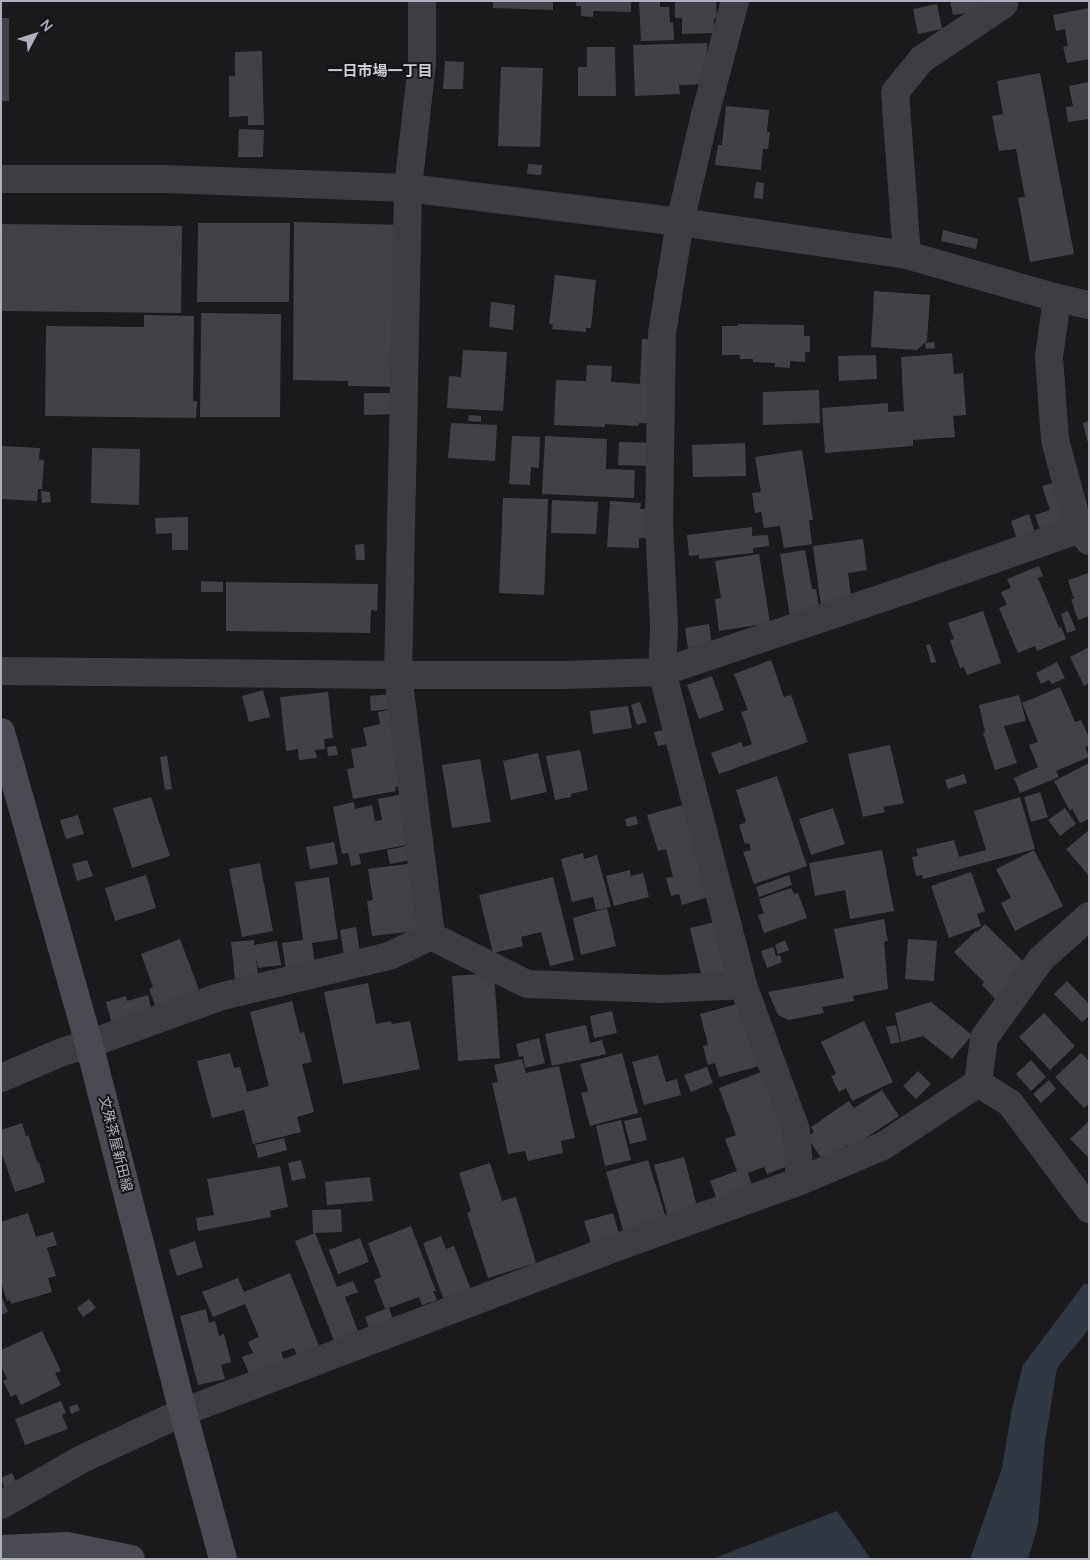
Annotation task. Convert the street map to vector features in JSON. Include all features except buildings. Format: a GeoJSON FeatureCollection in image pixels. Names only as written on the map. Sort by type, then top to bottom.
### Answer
{"type":"FeatureCollection","features":[{"type":"Feature","properties":{"kind":"main road","name":"文殊茶屋新田線"},"geometry":{"type":"LineString","coordinates":[[1,732],[89,1044],[183,1412],[223,1559]]}},
{"type":"Feature","properties":{"kind":"main road"},"geometry":{"type":"LineString","coordinates":[[1,1550],[67,1546],[131,1559]]}},
{"type":"Feature","properties":{"kind":"street"},"geometry":{"type":"LineString","coordinates":[[422,1],[422,63],[408,188],[398,675],[432,936]]}},
{"type":"Feature","properties":{"kind":"street"},"geometry":{"type":"LineString","coordinates":[[735,1],[680,222],[662,334],[660,522],[664,627],[662,672],[743,985],[796,1130],[800,1181]]}},
{"type":"Feature","properties":{"kind":"street"},"geometry":{"type":"LineString","coordinates":[[907,255],[895,92],[922,59],[1004,4],[1003,1]]}},
{"type":"Feature","properties":{"kind":"street"},"geometry":{"type":"LineString","coordinates":[[1,179],[165,178],[408,188],[680,222],[907,255],[1089,306]]}},
{"type":"Feature","properties":{"kind":"street"},"geometry":{"type":"LineString","coordinates":[[1,671],[398,675],[564,675],[662,672],[1086,532],[1055,440],[1049,357],[1057,298]]}},
{"type":"Feature","properties":{"kind":"street"},"geometry":{"type":"LineString","coordinates":[[1,1505],[82,1459],[183,1412],[612,1249],[800,1181],[883,1146],[978,1083],[984,1038],[1042,959],[1089,916]]}},
{"type":"Feature","properties":{"kind":"street"},"geometry":{"type":"LineString","coordinates":[[432,936],[527,984],[662,988],[743,985]]}},
{"type":"Feature","properties":{"kind":"street"},"geometry":{"type":"LineString","coordinates":[[1,1078],[62,1052],[218,997],[389,956],[432,936]]}},
{"type":"Feature","properties":{"kind":"street"},"geometry":{"type":"LineString","coordinates":[[978,1083],[1010,1103],[1089,1209]]}},
{"type":"Feature","properties":{"kind":"shaded area"},"geometry":{"type":"Polygon","coordinates":[[[1084,1284],[1089,1284],[1089,1329],[1057,1368],[1045,1442],[1038,1525],[1028,1559],[970,1559],[1002,1468],[1012,1409],[1023,1365],[1084,1284]]]}},
{"type":"Feature","properties":{"kind":"shaded area"},"geometry":{"type":"Polygon","coordinates":[[[837,1511],[871,1559],[712,1559],[837,1511]]]}},
{"type":"Feature","properties":{"kind":"district","name":"一日市場一丁目"},"geometry":{"type":"Point","coordinates":[380,72]}}]}
